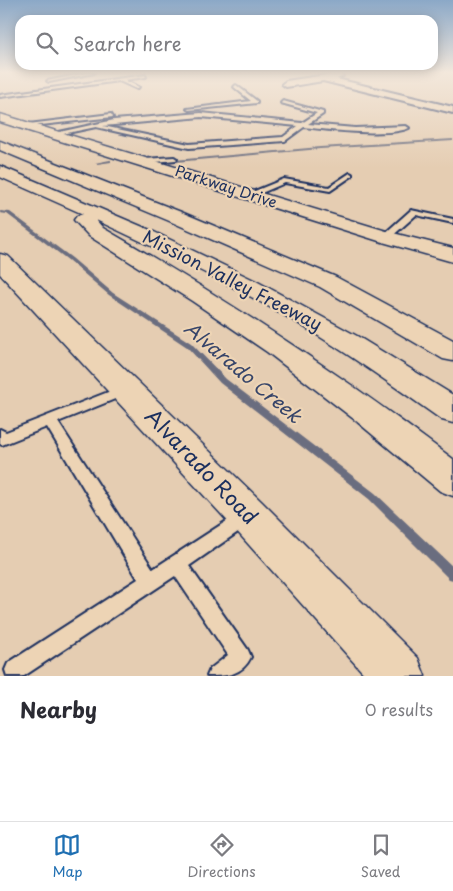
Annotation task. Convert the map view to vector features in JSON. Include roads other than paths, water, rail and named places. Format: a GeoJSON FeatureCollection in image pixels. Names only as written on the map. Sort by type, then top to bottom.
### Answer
{"type":"FeatureCollection","features":[{"type":"Feature","properties":{"kind":"main road","name":"Parkway Drive"},"geometry":{"type":"LineString","coordinates":[[0,118],[145,161],[386,237],[453,255]]}},
{"type":"Feature","properties":{"kind":"main road","name":"Mission Valley Freeway"},"geometry":{"type":"LineString","coordinates":[[0,145],[174,216],[328,282],[453,352]]}},
{"type":"Feature","properties":{"kind":"main road","name":"Mission Valley Freeway"},"geometry":{"type":"LineString","coordinates":[[0,172],[154,239],[284,305],[377,360],[453,410]]}},
{"type":"Feature","properties":{"kind":"main road"},"geometry":{"type":"LineString","coordinates":[[61,198],[96,232],[186,286],[281,348],[412,446],[453,480]]}},
{"type":"Feature","properties":{"kind":"main road","name":"Alvarado Road"},"geometry":{"type":"LineString","coordinates":[[0,261],[248,515],[400,676]]}},
{"type":"Feature","properties":{"kind":"main road"},"geometry":{"type":"LineString","coordinates":[[328,282],[453,338]]}},
{"type":"Feature","properties":{"kind":"street"},"geometry":{"type":"LineString","coordinates":[[431,105],[453,110]]}},
{"type":"Feature","properties":{"kind":"lane"},"geometry":{"type":"LineString","coordinates":[[178,110],[230,105]]}},
{"type":"Feature","properties":{"kind":"lane"},"geometry":{"type":"LineString","coordinates":[[96,126],[189,146],[285,139],[320,113],[292,105]]}},
{"type":"Feature","properties":{"kind":"lane"},"geometry":{"type":"LineString","coordinates":[[23,125],[168,111]]}},
{"type":"Feature","properties":{"kind":"lane"},"geometry":{"type":"LineString","coordinates":[[53,134],[114,122],[201,115],[326,129],[392,130],[406,128]]}},
{"type":"Feature","properties":{"kind":"lane"},"geometry":{"type":"LineString","coordinates":[[145,161],[174,159]]}},
{"type":"Feature","properties":{"kind":"lane"},"geometry":{"type":"LineString","coordinates":[[248,195],[284,182],[330,190],[350,175]]}},
{"type":"Feature","properties":{"kind":"lane"},"geometry":{"type":"LineString","coordinates":[[386,237],[414,212],[453,221]]}},
{"type":"Feature","properties":{"kind":"lane"},"geometry":{"type":"LineString","coordinates":[[1,438],[50,421],[126,390]]}},
{"type":"Feature","properties":{"kind":"lane"},"geometry":{"type":"LineString","coordinates":[[50,421],[150,581]]}},
{"type":"Feature","properties":{"kind":"lane"},"geometry":{"type":"LineString","coordinates":[[13,674],[248,515]]}},
{"type":"Feature","properties":{"kind":"lane"},"geometry":{"type":"LineString","coordinates":[[176,564],[241,657],[217,676]]}},
{"type":"Feature","properties":{"kind":"waterway"},"geometry":{"type":"LineString","coordinates":[[175,161],[320,148],[453,140]]}},
{"type":"Feature","properties":{"kind":"waterway"},"geometry":{"type":"LineString","coordinates":[[97,163],[110,161]]}},
{"type":"Feature","properties":{"kind":"waterway","name":"Alvarado Creek"},"geometry":{"type":"LineString","coordinates":[[0,212],[8,213],[70,259],[111,294],[189,345],[223,381],[372,496],[453,575]]}}]}
